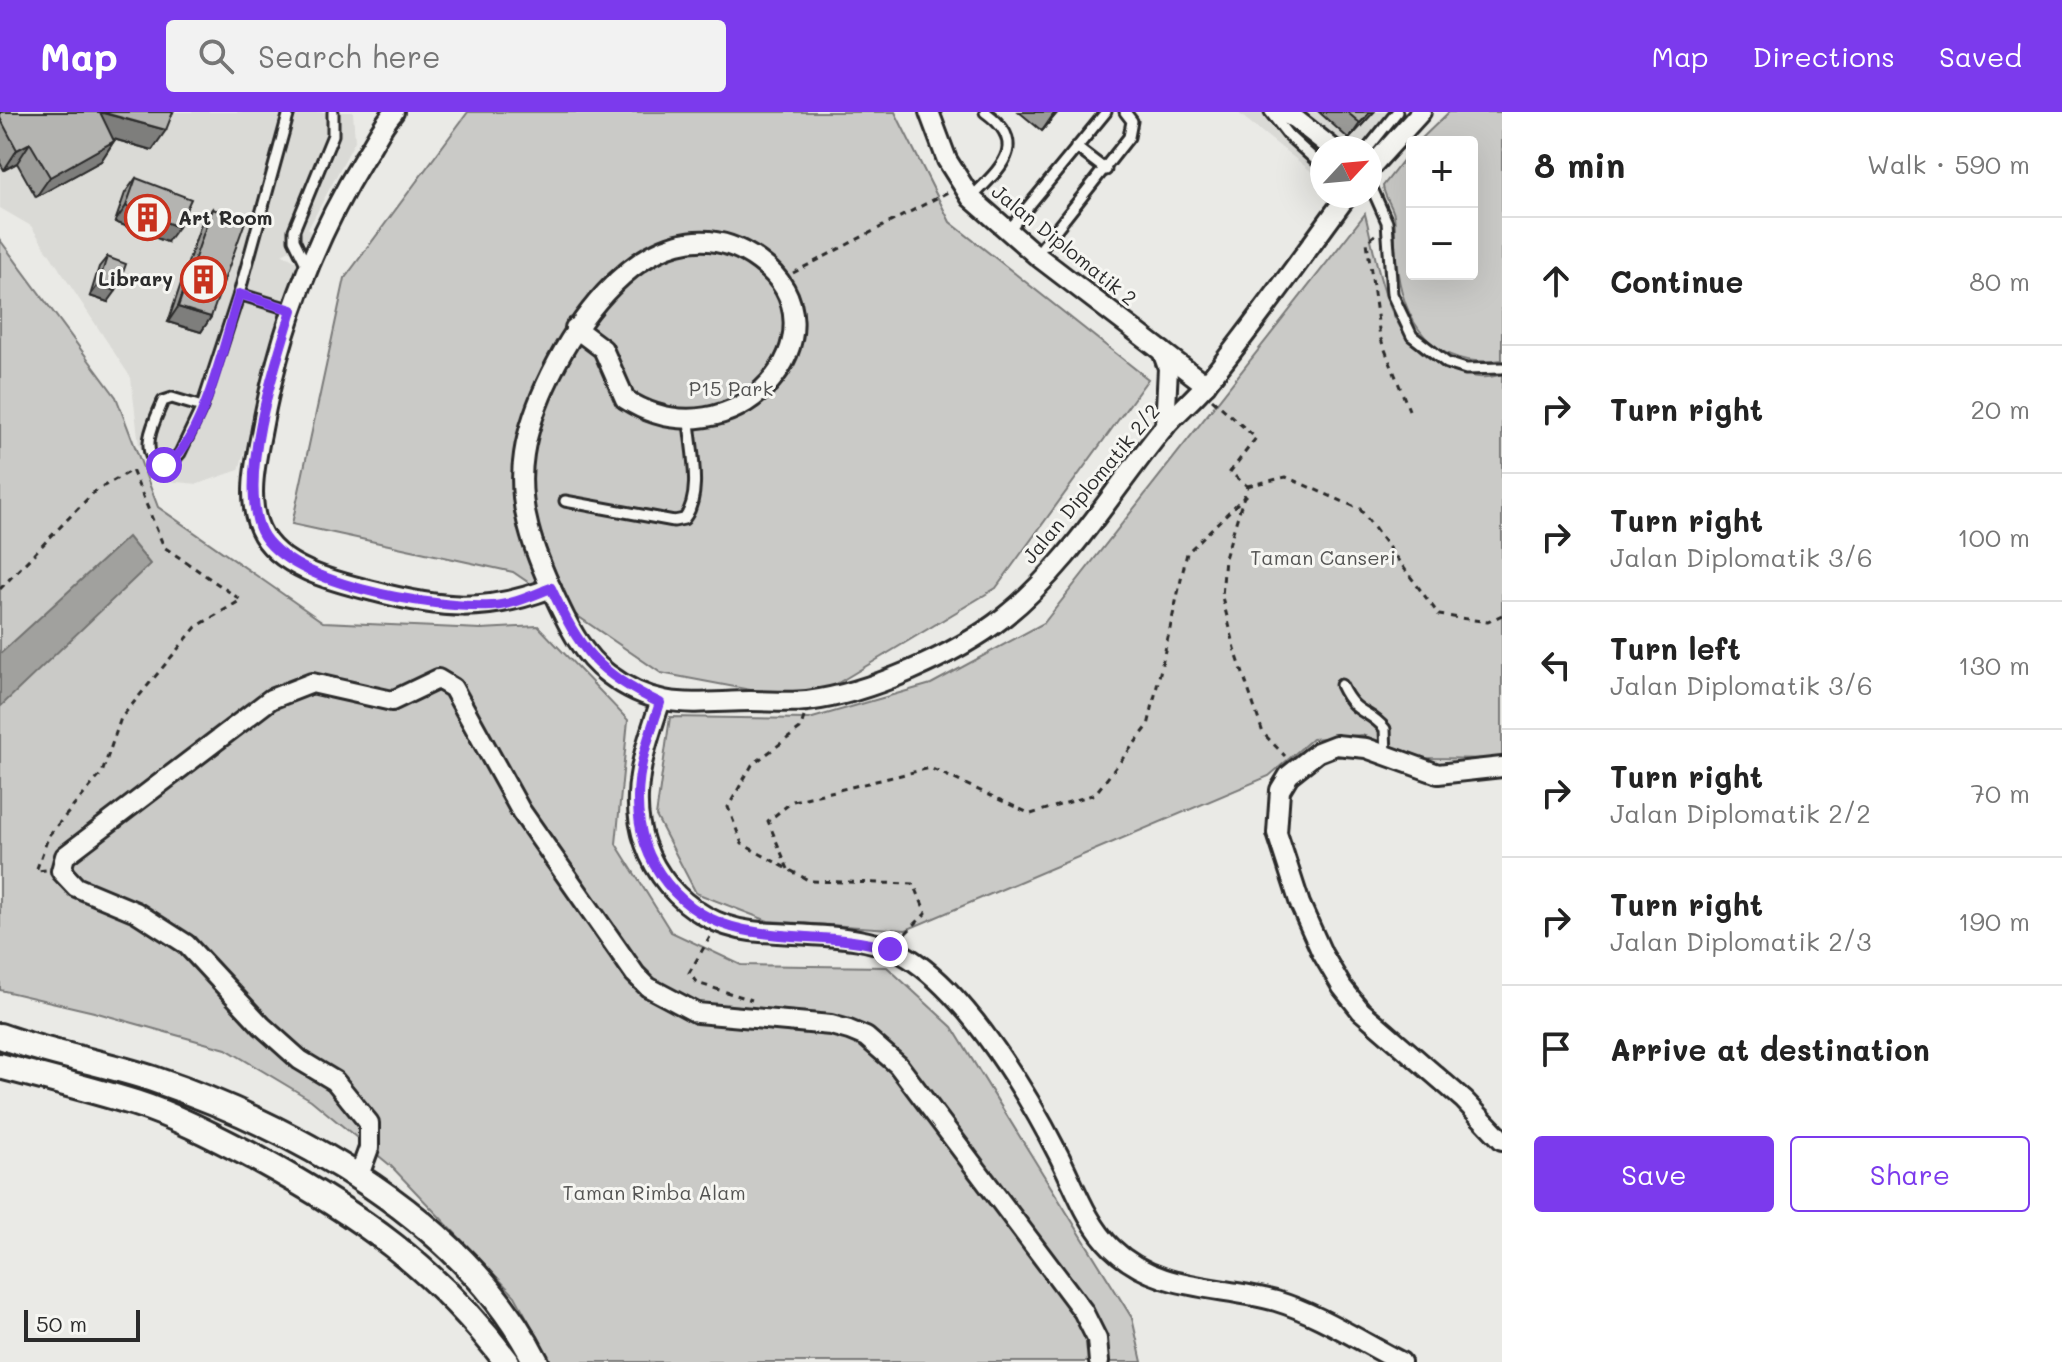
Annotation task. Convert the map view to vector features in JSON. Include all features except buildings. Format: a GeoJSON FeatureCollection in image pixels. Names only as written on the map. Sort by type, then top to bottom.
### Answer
{"type":"FeatureCollection","features":[{"type":"Feature","properties":{"kind":"street","name":"Jalan Diplomatik 2"},"geometry":{"type":"LineString","coordinates":[[929,112],[965,192],[1036,255],[1162,351],[1203,387]]}},
{"type":"Feature","properties":{"kind":"street"},"geometry":{"type":"LineString","coordinates":[[1281,112],[1317,136]]}},
{"type":"Feature","properties":{"kind":"street"},"geometry":{"type":"LineString","coordinates":[[1382,155],[1421,112]]}},
{"type":"Feature","properties":{"kind":"street"},"geometry":{"type":"LineString","coordinates":[[391,113],[341,195],[292,310],[271,377],[255,465],[253,505],[259,528],[268,544],[284,558],[305,568],[367,590],[424,602],[495,606],[551,588]]}},
{"type":"Feature","properties":{"kind":"street","name":"Jalan Diplomatik 2/2"},"geometry":{"type":"LineString","coordinates":[[575,328],[603,349],[625,399],[665,418],[689,421],[738,408],[755,397],[782,366],[793,327],[792,305],[778,281],[753,257],[733,247],[698,241],[654,255],[611,284],[575,328],[537,399],[523,456],[523,516],[571,630],[604,672],[660,703],[808,701],[880,682],[963,643],[1005,616],[1061,560],[1165,427],[1203,387],[1338,208]]}},
{"type":"Feature","properties":{"kind":"street"},"geometry":{"type":"LineString","coordinates":[[1162,351],[1168,368],[1165,427]]}},
{"type":"Feature","properties":{"kind":"street"},"geometry":{"type":"LineString","coordinates":[[358,1178],[369,1148],[369,1123],[335,1081],[300,1060],[262,1026],[186,944],[136,912],[76,887],[62,868],[65,856],[271,699],[312,683],[392,701],[438,679],[453,688],[521,811],[635,974],[658,994],[697,1013],[849,1030],[866,1037],[898,1065],[1083,1311],[1097,1339],[1099,1362]]}},
{"type":"Feature","properties":{"kind":"street"},"geometry":{"type":"LineString","coordinates":[[660,703],[643,755],[638,797],[646,848],[670,889],[718,923],[746,931],[867,941],[915,961],[998,1052],[1033,1103],[1097,1230],[1125,1260],[1172,1282],[1273,1300],[1296,1308],[1401,1362]]}},
{"type":"Feature","properties":{"kind":"street"},"geometry":{"type":"LineString","coordinates":[[1502,767],[1438,774],[1366,748],[1336,745],[1318,752],[1296,768],[1280,790],[1277,833],[1287,869],[1322,953],[1361,1011],[1464,1100],[1502,1140]]}},
{"type":"Feature","properties":{"kind":"street"},"geometry":{"type":"LineString","coordinates":[[0,1036],[154,1080],[301,1143],[358,1178],[429,1229],[497,1300],[536,1362]]}},
{"type":"Feature","properties":{"kind":"street"},"geometry":{"type":"LineString","coordinates":[[0,1066],[137,1103],[222,1140],[356,1215],[411,1259],[471,1314],[507,1362]]}},
{"type":"Feature","properties":{"kind":"street"},"geometry":{"type":"LineString","coordinates":[[411,1259],[429,1229]]}},
{"type":"Feature","properties":{"kind":"lane"},"geometry":{"type":"LineString","coordinates":[[202,407],[172,398],[163,401],[148,442],[148,452],[156,464],[173,461],[180,453],[202,407],[239,294],[289,112]]}},
{"type":"Feature","properties":{"kind":"lane"},"geometry":{"type":"LineString","coordinates":[[308,268],[294,240],[294,230],[333,135],[333,112]]}},
{"type":"Feature","properties":{"kind":"lane"},"geometry":{"type":"LineString","coordinates":[[965,192],[1005,161],[1008,151],[1006,132],[985,112]]}},
{"type":"Feature","properties":{"kind":"lane"},"geometry":{"type":"LineString","coordinates":[[1009,230],[1106,112]]}},
{"type":"Feature","properties":{"kind":"lane"},"geometry":{"type":"LineString","coordinates":[[1036,255],[1106,170],[1133,130],[1132,121],[1125,112]]}},
{"type":"Feature","properties":{"kind":"lane"},"geometry":{"type":"LineString","coordinates":[[1270,112],[1288,135],[1310,155]]}},
{"type":"Feature","properties":{"kind":"lane"},"geometry":{"type":"LineString","coordinates":[[1378,136],[1397,112]]}},
{"type":"Feature","properties":{"kind":"lane"},"geometry":{"type":"LineString","coordinates":[[1076,147],[1106,170]]}},
{"type":"Feature","properties":{"kind":"lane"},"geometry":{"type":"LineString","coordinates":[[1381,208],[1387,222],[1392,294],[1412,336],[1447,363],[1466,369],[1502,368]]}},
{"type":"Feature","properties":{"kind":"lane"},"geometry":{"type":"LineString","coordinates":[[239,294],[292,310]]}},
{"type":"Feature","properties":{"kind":"lane"},"geometry":{"type":"LineString","coordinates":[[565,501],[674,521],[684,519],[691,510],[694,485],[689,421]]}},
{"type":"Feature","properties":{"kind":"lane"},"geometry":{"type":"LineString","coordinates":[[1341,685],[1357,711],[1373,718],[1385,729],[1386,755]]}},
{"type":"Feature","properties":{"kind":"path"},"geometry":{"type":"LineString","coordinates":[[778,281],[965,192]]}},
{"type":"Feature","properties":{"kind":"path"},"geometry":{"type":"LineString","coordinates":[[1387,222],[1367,242],[1380,337],[1409,410]]}},
{"type":"Feature","properties":{"kind":"path"},"geometry":{"type":"LineString","coordinates":[[1203,387],[1256,438],[1230,472],[1247,486]]}},
{"type":"Feature","properties":{"kind":"path"},"geometry":{"type":"LineString","coordinates":[[0,589],[95,491],[132,470],[164,547],[241,600],[196,627],[121,718],[102,773],[49,835],[36,871],[62,868]]}},
{"type":"Feature","properties":{"kind":"path"},"geometry":{"type":"LineString","coordinates":[[1247,486],[1286,477],[1360,509],[1439,615],[1488,622],[1502,615]]}},
{"type":"Feature","properties":{"kind":"path"},"geometry":{"type":"LineString","coordinates":[[1247,486],[1225,558],[1224,615],[1263,733],[1296,768]]}},
{"type":"Feature","properties":{"kind":"path"},"geometry":{"type":"LineString","coordinates":[[788,869],[768,821],[793,801],[823,793],[930,768],[1031,814],[1095,794],[1148,726],[1187,553],[1246,495]]}},
{"type":"Feature","properties":{"kind":"path"},"geometry":{"type":"LineString","coordinates":[[808,701],[800,729],[752,765],[728,807],[742,844],[810,881],[914,884],[926,913],[890,949]]}},
{"type":"Feature","properties":{"kind":"path"},"geometry":{"type":"LineString","coordinates":[[718,923],[689,973],[697,983],[757,1002],[770,1020]]}},
{"type":"Feature","properties":{"kind":"shaded area"},"geometry":{"type":"Polygon","coordinates":[[[0,112],[353,112],[355,141],[308,229],[311,233],[307,241],[282,254],[299,263],[239,470],[198,484],[156,480],[139,445],[131,378],[31,226],[0,208],[0,112]]]}},
{"type":"Feature","properties":{"kind":"shaded area"},"geometry":{"type":"Polygon","coordinates":[[[1237,112],[1407,112],[1382,141],[1382,136],[1310,136],[1310,170],[1237,112]]]}},
{"type":"Feature","properties":{"kind":"shaded area"},"geometry":{"type":"Polygon","coordinates":[[[128,537],[150,564],[0,707],[0,654],[128,537]]]}},
{"type":"Feature","properties":{"kind":"green space","name":"P15 Park"},"geometry":{"type":"Polygon","coordinates":[[[468,112],[895,112],[950,222],[1148,379],[996,588],[808,701],[661,673],[513,572],[292,524],[345,278],[468,112]]]}},
{"type":"Feature","properties":{"kind":"green space"},"geometry":{"type":"Polygon","coordinates":[[[1449,112],[1502,112],[1502,360],[1478,361],[1439,349],[1425,337],[1405,303],[1395,253],[1394,215],[1383,186],[1406,157],[1406,280],[1478,280],[1478,136],[1424,136],[1449,112]]]}},
{"type":"Feature","properties":{"kind":"green space","name":"Taman Canseri"},"geometry":{"type":"Polygon","coordinates":[[[1365,214],[1390,307],[1400,328],[1414,345],[1432,360],[1455,371],[1478,377],[1502,374],[1502,759],[1424,758],[1362,735],[1312,739],[1269,776],[906,930],[768,921],[696,893],[656,816],[670,717],[809,719],[931,684],[1044,623],[1365,214]]]}},
{"type":"Feature","properties":{"kind":"green space","name":"Taman Rimba Alam"},"geometry":{"type":"Polygon","coordinates":[[[0,240],[116,397],[158,507],[323,622],[481,629],[538,626],[628,720],[616,844],[671,932],[741,965],[887,967],[952,1027],[1132,1318],[1142,1362],[551,1362],[515,1296],[391,1166],[311,1100],[226,1049],[94,1012],[0,990],[0,240]]]}},
{"type":"Feature","properties":{"kind":"place","name":"Art Room"},"geometry":{"type":"Point","coordinates":[147,218]}},
{"type":"Feature","properties":{"kind":"place","name":"Library"},"geometry":{"type":"Point","coordinates":[204,279]}},
{"type":"Feature","properties":{"kind":"route"},"geometry":{"type":"LineString","coordinates":[[164,465],[180,453],[202,407],[239,294],[292,310],[271,377],[255,465],[253,505],[259,528],[268,544],[284,558],[305,568],[367,590],[424,602],[495,606],[551,588],[571,630],[604,672],[660,703],[643,755],[638,797],[646,848],[670,889],[698,913],[746,931],[867,941],[890,949]]}}]}
